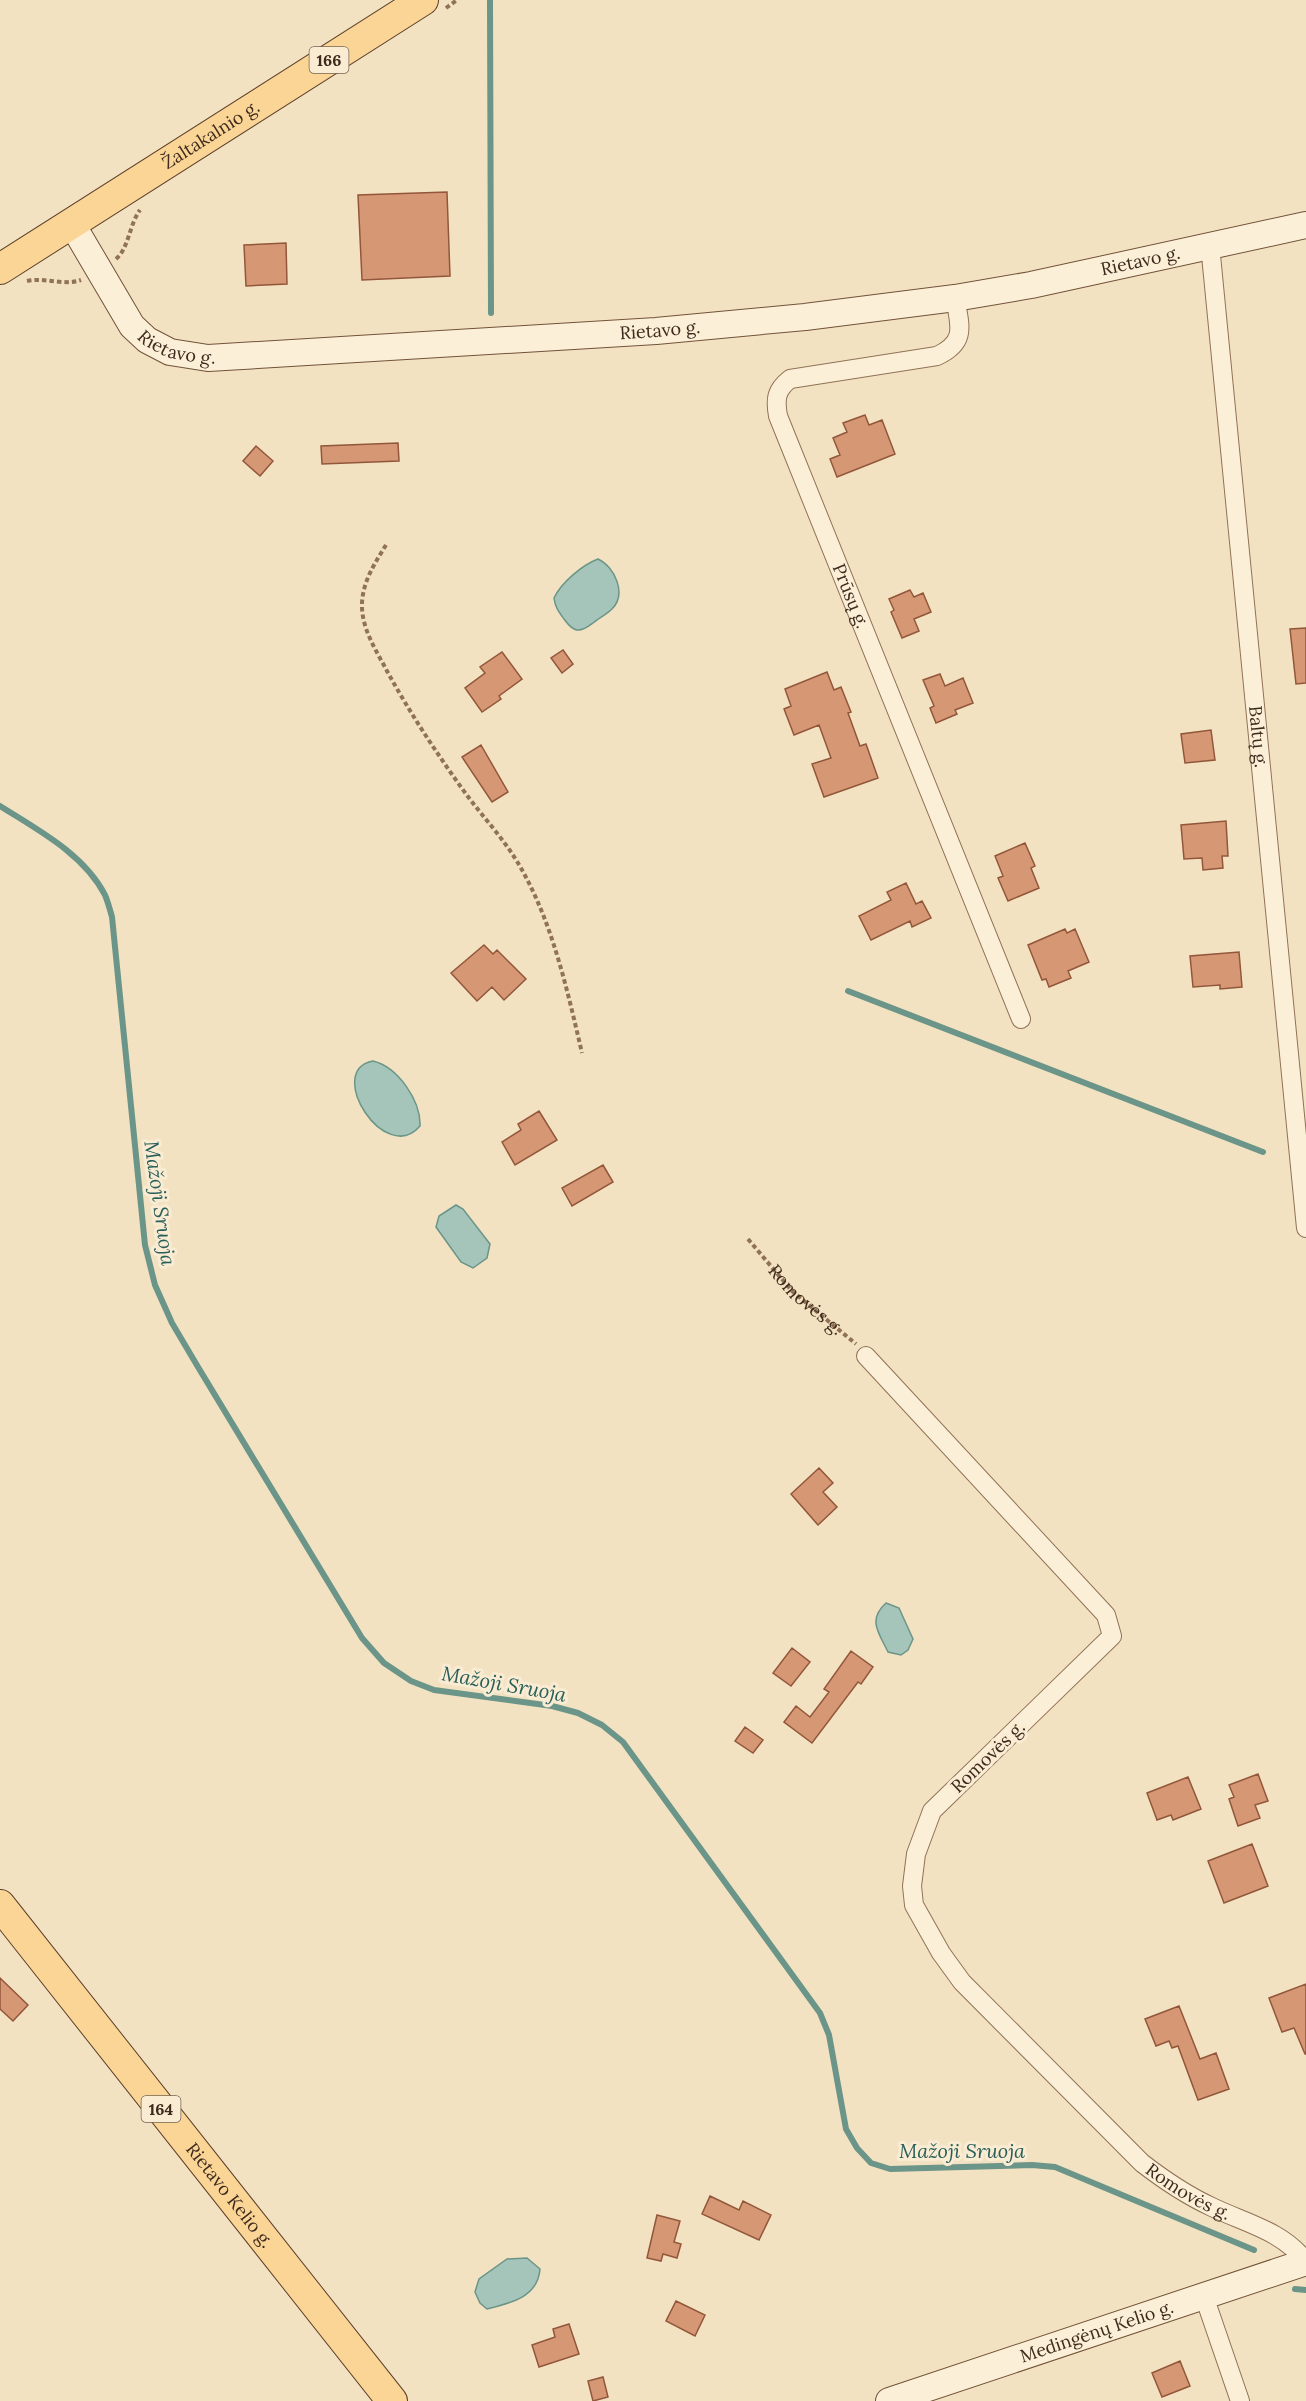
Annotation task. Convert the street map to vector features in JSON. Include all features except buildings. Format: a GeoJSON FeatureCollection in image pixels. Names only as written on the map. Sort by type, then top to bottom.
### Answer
{"type":"FeatureCollection","features":[{"type":"Feature","properties":{"kind":"main road","name":"Žaltakalnio g."},"geometry":{"type":"LineString","coordinates":[[10,277],[72,224],[430,6]]}},
{"type":"Feature","properties":{"kind":"main road","name":"Rietavo g."},"geometry":{"type":"LineString","coordinates":[[72,224],[132,326],[147,340],[170,352],[208,358],[656,330],[805,317],[955,298],[1031,285],[1306,225]]}},
{"type":"Feature","properties":{"kind":"main road","name":"Rietavo Kelio g."},"geometry":{"type":"LineString","coordinates":[[0,1905],[392,2401]]}},
{"type":"Feature","properties":{"kind":"main road","name":"Medingėnų Kelio g."},"geometry":{"type":"LineString","coordinates":[[889,2401],[1306,2262]]}},
{"type":"Feature","properties":{"kind":"street","name":"Baltų g."},"geometry":{"type":"LineString","coordinates":[[1210,245],[1306,1228]]}},
{"type":"Feature","properties":{"kind":"street","name":"Prūsų g."},"geometry":{"type":"LineString","coordinates":[[955,298],[959,337],[952,349],[937,356],[790,379],[782,385],[775,398],[777,416],[1022,1019]]}},
{"type":"Feature","properties":{"kind":"street","name":"Romovės g."},"geometry":{"type":"LineString","coordinates":[[866,1356],[1106,1615],[1112,1636],[932,1811],[916,1854],[912,1886],[914,1905],[932,1939],[963,1982],[1142,2163],[1171,2186],[1287,2242],[1306,2262]]}},
{"type":"Feature","properties":{"kind":"street"},"geometry":{"type":"LineString","coordinates":[[1204,2296],[1240,2401]]}},
{"type":"Feature","properties":{"kind":"path"},"geometry":{"type":"LineString","coordinates":[[430,6],[458,0]]}},
{"type":"Feature","properties":{"kind":"path"},"geometry":{"type":"LineString","coordinates":[[10,277],[72,283],[100,269],[119,258],[134,218],[144,204]]}},
{"type":"Feature","properties":{"kind":"path"},"geometry":{"type":"LineString","coordinates":[[386,545],[365,584],[362,603],[364,621],[370,639],[406,705],[466,794],[518,864],[549,935],[565,979],[582,1053]]}},
{"type":"Feature","properties":{"kind":"path","name":"Romovės g."},"geometry":{"type":"LineString","coordinates":[[748,1239],[792,1291],[849,1337],[866,1356]]}},
{"type":"Feature","properties":{"kind":"water"},"geometry":{"type":"Polygon","coordinates":[[[598,559],[614,574],[619,596],[610,611],[588,627],[577,630],[569,626],[560,614],[554,598],[573,575],[598,559]]]}},
{"type":"Feature","properties":{"kind":"water"},"geometry":{"type":"Polygon","coordinates":[[[373,1061],[382,1064],[399,1078],[417,1106],[420,1126],[406,1135],[391,1134],[377,1126],[365,1112],[357,1096],[355,1081],[360,1068],[373,1061]]]}},
{"type":"Feature","properties":{"kind":"water"},"geometry":{"type":"Polygon","coordinates":[[[456,1205],[463,1209],[490,1244],[487,1258],[473,1268],[461,1262],[436,1227],[439,1216],[456,1205]]]}},
{"type":"Feature","properties":{"kind":"water"},"geometry":{"type":"Polygon","coordinates":[[[886,1603],[899,1608],[913,1639],[908,1650],[901,1655],[888,1652],[876,1627],[877,1615],[886,1603]]]}},
{"type":"Feature","properties":{"kind":"water"},"geometry":{"type":"Polygon","coordinates":[[[527,2258],[540,2269],[538,2279],[529,2292],[514,2301],[487,2309],[480,2303],[475,2292],[479,2279],[507,2259],[527,2258]]]}},
{"type":"Feature","properties":{"kind":"waterway"},"geometry":{"type":"LineString","coordinates":[[490,0],[491,313]]}},
{"type":"Feature","properties":{"kind":"waterway","name":"Mažoji Sruoja"},"geometry":{"type":"LineString","coordinates":[[0,806],[73,855],[96,880],[105,895],[112,917],[145,1245],[155,1285],[172,1323],[362,1638],[384,1663],[411,1681],[434,1690],[552,1706],[578,1713],[602,1725],[623,1742],[820,2013],[829,2035],[846,2129],[857,2148],[871,2163],[890,2169],[1032,2165],[1055,2167],[1254,2250]]}},
{"type":"Feature","properties":{"kind":"waterway"},"geometry":{"type":"LineString","coordinates":[[848,991],[1263,1152]]}},
{"type":"Feature","properties":{"kind":"waterway","name":"Mažoji Sruoja"},"geometry":{"type":"LineString","coordinates":[[1295,2289],[1306,2290]]}}]}
